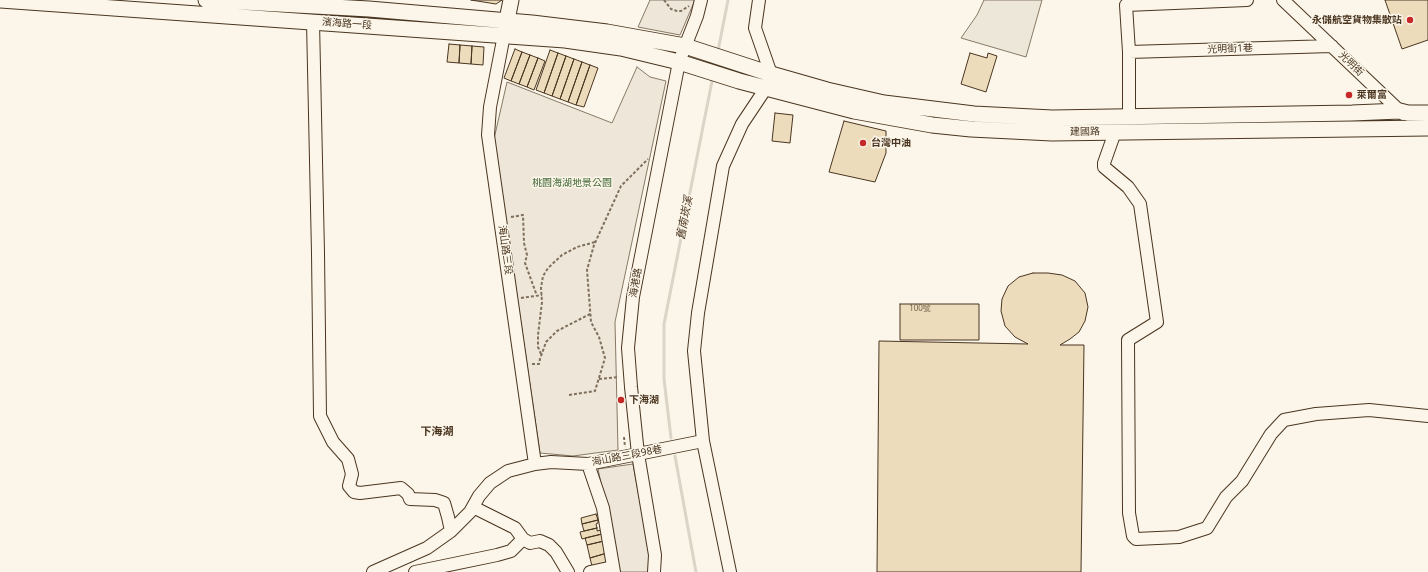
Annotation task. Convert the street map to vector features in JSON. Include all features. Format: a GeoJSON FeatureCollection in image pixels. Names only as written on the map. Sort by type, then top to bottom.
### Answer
{"type":"FeatureCollection","features":[{"type":"Feature","properties":{"kind":"main road","name":"濱海路一段"},"geometry":{"type":"LineString","coordinates":[[0,0],[248,10],[369,9],[506,28],[565,40],[621,48],[686,64],[744,82]]}},
{"type":"Feature","properties":{"kind":"main road","name":"濱海路一段"},"geometry":{"type":"LineString","coordinates":[[206,0],[248,10],[313,22],[506,28],[532,23],[607,32],[691,48],[749,66]]}},
{"type":"Feature","properties":{"kind":"main road"},"geometry":{"type":"LineString","coordinates":[[506,28],[511,0]]}},
{"type":"Feature","properties":{"kind":"main road","name":"建國路"},"geometry":{"type":"LineString","coordinates":[[749,66],[827,90],[884,103],[974,114],[1052,118],[1400,111],[1408,113],[1428,113]]}},
{"type":"Feature","properties":{"kind":"main road","name":"建國路"},"geometry":{"type":"LineString","coordinates":[[744,82],[854,111],[932,125],[1014,132],[1423,129]]}},
{"type":"Feature","properties":{"kind":"street","name":"海港路"},"geometry":{"type":"LineString","coordinates":[[654,572],[655,555],[638,454],[630,387],[628,348],[633,297],[701,0]]}},
{"type":"Feature","properties":{"kind":"street"},"geometry":{"type":"LineString","coordinates":[[730,572],[703,441],[694,350],[698,314],[723,166],[742,124],[766,88],[772,74],[755,28],[760,0]]}},
{"type":"Feature","properties":{"kind":"street"},"geometry":{"type":"LineString","coordinates":[[1129,116],[1129,52],[1126,5],[1247,0]]}},
{"type":"Feature","properties":{"kind":"street","name":"光明街"},"geometry":{"type":"LineString","coordinates":[[1283,0],[1400,111],[1423,129]]}},
{"type":"Feature","properties":{"kind":"street"},"geometry":{"type":"LineString","coordinates":[[313,22],[320,416],[333,442],[348,459],[352,474],[349,486],[354,492],[360,493],[401,488],[408,494],[410,499],[435,500],[444,503],[451,531]]}},
{"type":"Feature","properties":{"kind":"street","name":"海山路三段"},"geometry":{"type":"LineString","coordinates":[[506,28],[490,107],[488,135],[535,464]]}},
{"type":"Feature","properties":{"kind":"street","name":"光明街1巷"},"geometry":{"type":"LineString","coordinates":[[1129,52],[1332,46]]}},
{"type":"Feature","properties":{"kind":"street"},"geometry":{"type":"LineString","coordinates":[[1115,132],[1104,167],[1128,187],[1140,204],[1157,322],[1128,340],[1129,513],[1133,536],[1136,539],[1179,537],[1207,528],[1226,497],[1242,481],[1271,434],[1284,420],[1316,414],[1369,410],[1428,416]]}},
{"type":"Feature","properties":{"kind":"street","name":"海山路三段98巷"},"geometry":{"type":"LineString","coordinates":[[373,572],[427,548],[451,531],[470,512],[479,496],[490,482],[508,470],[551,462],[588,464],[703,441]]}},
{"type":"Feature","properties":{"kind":"street"},"geometry":{"type":"LineString","coordinates":[[588,464],[603,508],[613,570],[590,572]]}},
{"type":"Feature","properties":{"kind":"street"},"geometry":{"type":"LineString","coordinates":[[473,507],[515,528],[523,539],[530,543],[540,541],[549,545],[556,552],[568,572]]}},
{"type":"Feature","properties":{"kind":"street"},"geometry":{"type":"LineString","coordinates":[[415,572],[511,551],[523,539]]}},
{"type":"Feature","properties":{"kind":"street"},"geometry":{"type":"LineString","coordinates":[[655,555],[663,572]]}},
{"type":"Feature","properties":{"kind":"street"},"geometry":{"type":"LineString","coordinates":[[401,559],[405,571],[407,572]]}},
{"type":"Feature","properties":{"kind":"street"},"geometry":{"type":"LineString","coordinates":[[465,572],[474,560]]}},
{"type":"Feature","properties":{"kind":"path"},"geometry":{"type":"LineString","coordinates":[[664,0],[671,9],[677,11],[681,11],[688,6]]}},
{"type":"Feature","properties":{"kind":"path"},"geometry":{"type":"LineString","coordinates":[[569,395],[595,391],[605,358],[599,337],[591,322],[590,314],[588,270],[595,242],[621,186],[645,160],[651,157]]}},
{"type":"Feature","properties":{"kind":"path"},"geometry":{"type":"LineString","coordinates":[[500,219],[523,215],[524,243],[527,255],[525,263],[536,296]]}},
{"type":"Feature","properties":{"kind":"path"},"geometry":{"type":"LineString","coordinates":[[542,354],[538,347],[538,335],[543,276],[548,268],[562,255],[576,247],[595,242]]}},
{"type":"Feature","properties":{"kind":"path"},"geometry":{"type":"LineString","coordinates":[[512,300],[542,295]]}},
{"type":"Feature","properties":{"kind":"path"},"geometry":{"type":"LineString","coordinates":[[521,365],[539,364],[546,342],[557,331],[590,314]]}},
{"type":"Feature","properties":{"kind":"path"},"geometry":{"type":"LineString","coordinates":[[599,379],[622,376]]}},
{"type":"Feature","properties":{"kind":"green space"},"geometry":{"type":"Polygon","coordinates":[[[650,0],[695,0],[680,35],[638,27],[650,0]]]}},
{"type":"Feature","properties":{"kind":"green space","name":"桃園海湖地景公園"},"geometry":{"type":"Polygon","coordinates":[[[637,67],[650,77],[666,81],[615,322],[618,450],[573,456],[540,453],[494,139],[507,82],[612,123],[637,67]]]}},
{"type":"Feature","properties":{"kind":"green space"},"geometry":{"type":"Polygon","coordinates":[[[633,464],[651,562],[649,572],[620,572],[598,469],[633,464]]]}},
{"type":"Feature","properties":{"kind":"shaded area"},"geometry":{"type":"Polygon","coordinates":[[[984,0],[1042,0],[1026,57],[961,38],[977,15],[984,0]]]}},
{"type":"Feature","properties":{"kind":"building"},"geometry":{"type":"Polygon","coordinates":[[[471,0],[502,0],[496,4],[471,0]]]}},
{"type":"Feature","properties":{"kind":"building","name":"永儲航空貨物集散站"},"geometry":{"type":"Polygon","coordinates":[[[1385,0],[1428,0],[1428,40],[1402,49],[1385,0]]]}},
{"type":"Feature","properties":{"kind":"building"},"geometry":{"type":"Polygon","coordinates":[[[449,44],[460,45],[459,63],[447,62],[449,44]]]}},
{"type":"Feature","properties":{"kind":"building"},"geometry":{"type":"Polygon","coordinates":[[[460,45],[472,46],[471,64],[459,63],[460,45]]]}},
{"type":"Feature","properties":{"kind":"building"},"geometry":{"type":"Polygon","coordinates":[[[472,46],[484,47],[483,65],[471,64],[472,46]]]}},
{"type":"Feature","properties":{"kind":"building"},"geometry":{"type":"Polygon","coordinates":[[[515,49],[522,52],[511,81],[504,78],[515,49]]]}},
{"type":"Feature","properties":{"kind":"building"},"geometry":{"type":"Polygon","coordinates":[[[550,50],[558,53],[544,93],[536,90],[550,50]]]}},
{"type":"Feature","properties":{"kind":"building"},"geometry":{"type":"Polygon","coordinates":[[[522,52],[530,55],[519,84],[511,81],[522,52]]]}},
{"type":"Feature","properties":{"kind":"building"},"geometry":{"type":"Polygon","coordinates":[[[558,53],[566,56],[552,96],[544,93],[558,53]]]}},
{"type":"Feature","properties":{"kind":"building"},"geometry":{"type":"Polygon","coordinates":[[[970,53],[987,58],[988,53],[997,56],[986,92],[961,84],[970,53]]]}},
{"type":"Feature","properties":{"kind":"building"},"geometry":{"type":"Polygon","coordinates":[[[530,55],[538,58],[527,87],[519,84],[530,55]]]}},
{"type":"Feature","properties":{"kind":"building"},"geometry":{"type":"Polygon","coordinates":[[[566,56],[574,59],[560,99],[552,96],[566,56]]]}},
{"type":"Feature","properties":{"kind":"building"},"geometry":{"type":"Polygon","coordinates":[[[538,58],[545,61],[534,90],[527,87],[538,58]]]}},
{"type":"Feature","properties":{"kind":"building"},"geometry":{"type":"Polygon","coordinates":[[[574,59],[582,62],[568,102],[560,99],[574,59]]]}},
{"type":"Feature","properties":{"kind":"building"},"geometry":{"type":"Polygon","coordinates":[[[582,62],[590,65],[576,105],[568,102],[582,62]]]}},
{"type":"Feature","properties":{"kind":"building"},"geometry":{"type":"Polygon","coordinates":[[[590,65],[598,68],[584,107],[576,105],[590,65]]]}},
{"type":"Feature","properties":{"kind":"building"},"geometry":{"type":"Polygon","coordinates":[[[775,113],[793,115],[790,143],[772,141],[775,113]]]}},
{"type":"Feature","properties":{"kind":"building"},"geometry":{"type":"Polygon","coordinates":[[[844,121],[886,131],[886,153],[875,182],[829,172],[844,121]]]}},
{"type":"Feature","properties":{"kind":"building"},"geometry":{"type":"Polygon","coordinates":[[[1033,273],[1062,275],[1075,281],[1085,293],[1088,307],[1085,321],[1079,332],[1060,345],[1084,345],[1081,572],[877,572],[879,341],[1028,344],[1015,337],[1005,326],[1001,311],[1002,299],[1008,286],[1019,277],[1033,273]]]}},
{"type":"Feature","properties":{"kind":"building"},"geometry":{"type":"Polygon","coordinates":[[[900,304],[979,304],[979,340],[900,340],[900,304]]]}},
{"type":"Feature","properties":{"kind":"building"},"geometry":{"type":"Polygon","coordinates":[[[596,514],[598,520],[582,524],[581,518],[596,514]]]}},
{"type":"Feature","properties":{"kind":"building"},"geometry":{"type":"Polygon","coordinates":[[[598,520],[598,523],[596,524],[597,528],[584,531],[582,524],[598,520]]]}},
{"type":"Feature","properties":{"kind":"building"},"geometry":{"type":"Polygon","coordinates":[[[597,528],[597,531],[601,530],[602,534],[582,539],[580,532],[597,528]]]}},
{"type":"Feature","properties":{"kind":"building"},"geometry":{"type":"Polygon","coordinates":[[[602,534],[604,541],[587,545],[585,538],[602,534]]]}},
{"type":"Feature","properties":{"kind":"building"},"geometry":{"type":"Polygon","coordinates":[[[604,541],[607,553],[590,558],[587,545],[604,541]]]}},
{"type":"Feature","properties":{"kind":"building"},"geometry":{"type":"Polygon","coordinates":[[[607,553],[608,562],[592,566],[590,558],[607,553]]]}},
{"type":"Feature","properties":{"kind":"waterway","name":"舊南崁溪"},"geometry":{"type":"LineString","coordinates":[[718,51],[728,0]]}},
{"type":"Feature","properties":{"kind":"waterway","name":"舊南崁溪"},"geometry":{"type":"LineString","coordinates":[[671,438],[664,379],[664,324],[713,76]]}},
{"type":"Feature","properties":{"kind":"waterway","name":"舊南崁溪"},"geometry":{"type":"LineString","coordinates":[[675,456],[696,572]]}},
{"type":"Feature","properties":{"kind":"place","name":"永儲航空貨物集散站"},"geometry":{"type":"Point","coordinates":[1410,20]}},
{"type":"Feature","properties":{"kind":"place","name":"萊爾富"},"geometry":{"type":"Point","coordinates":[1349,95]}},
{"type":"Feature","properties":{"kind":"place","name":"台灣中油"},"geometry":{"type":"Point","coordinates":[863,143]}},
{"type":"Feature","properties":{"kind":"place","name":"下海湖"},"geometry":{"type":"Point","coordinates":[621,400]}},
{"type":"Feature","properties":{"kind":"district","name":"下海湖"},"geometry":{"type":"Point","coordinates":[437,432]}}]}
